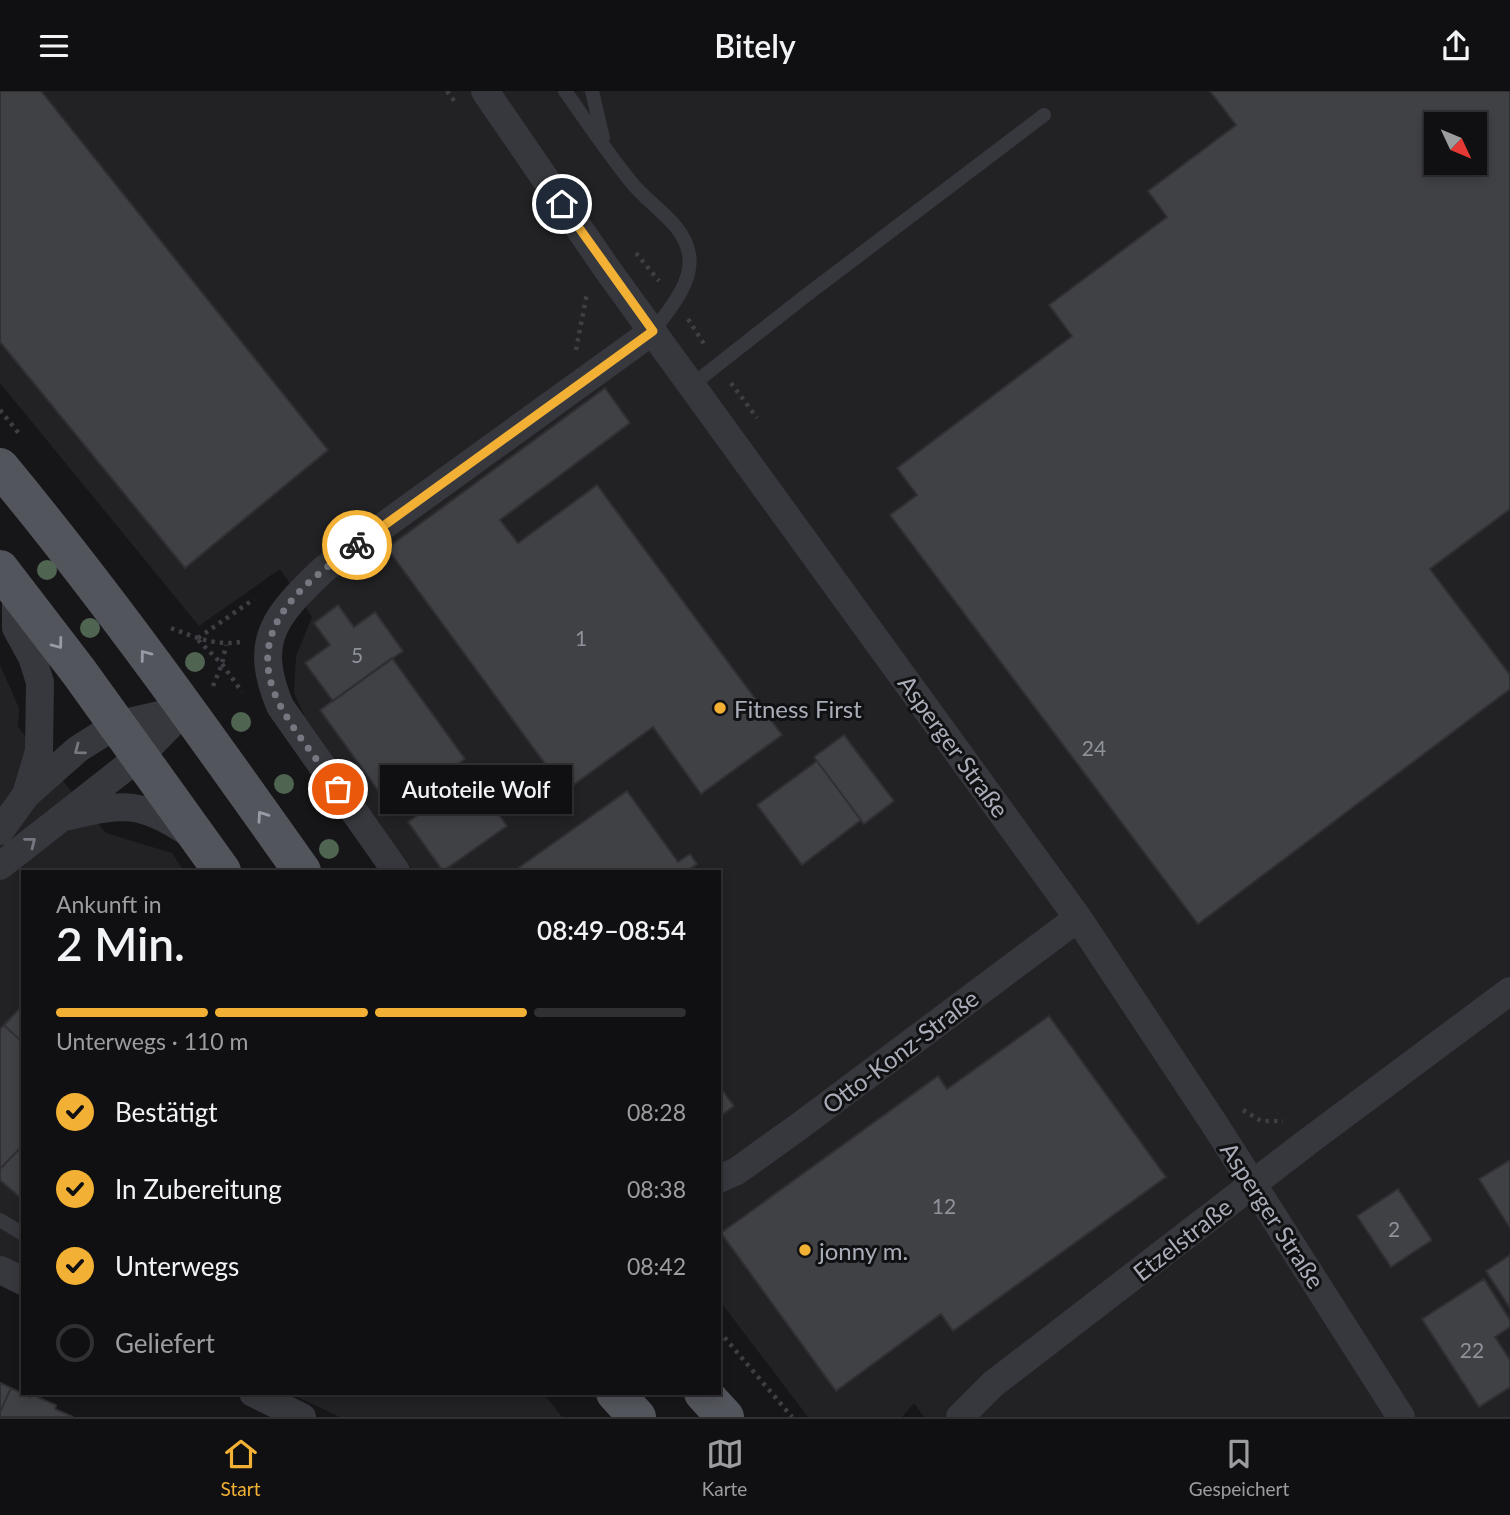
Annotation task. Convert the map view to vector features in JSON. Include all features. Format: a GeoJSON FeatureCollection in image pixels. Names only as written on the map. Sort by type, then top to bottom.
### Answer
{"type":"FeatureCollection","features":[{"type":"Feature","properties":{"kind":"main road"},"geometry":{"type":"LineString","coordinates":[[0,467],[186,709],[301,870]]}},
{"type":"Feature","properties":{"kind":"main road"},"geometry":{"type":"LineString","coordinates":[[8,580],[221,870]]}},
{"type":"Feature","properties":{"kind":"main road"},"geometry":{"type":"LineString","coordinates":[[617,1395],[637,1417]]}},
{"type":"Feature","properties":{"kind":"main road"},"geometry":{"type":"LineString","coordinates":[[705,1395],[725,1417]]}},
{"type":"Feature","properties":{"kind":"street","name":"Asperger Straße"},"geometry":{"type":"LineString","coordinates":[[485,91],[607,269],[1078,918],[1308,1269],[1401,1417]]}},
{"type":"Feature","properties":{"kind":"street"},"geometry":{"type":"LineString","coordinates":[[395,870],[280,706],[268,668],[269,638],[294,597],[324,569],[653,331]]}},
{"type":"Feature","properties":{"kind":"street"},"geometry":{"type":"LineString","coordinates":[[8,580],[16,628],[32,657],[40,682],[38,751],[26,795]]}},
{"type":"Feature","properties":{"kind":"street"},"geometry":{"type":"LineString","coordinates":[[0,831],[26,795],[78,749],[117,725],[186,709]]}},
{"type":"Feature","properties":{"kind":"street"},"geometry":{"type":"LineString","coordinates":[[0,866],[140,756],[186,709]]}},
{"type":"Feature","properties":{"kind":"street"},"geometry":{"type":"LineString","coordinates":[[62,817],[105,807],[134,807],[158,813],[199,839]]}},
{"type":"Feature","properties":{"kind":"street","name":"Otto-Konz-Straße"},"geometry":{"type":"LineString","coordinates":[[721,1178],[737,1171],[801,1125],[1078,918]]}},
{"type":"Feature","properties":{"kind":"street","name":"Etzelstraße"},"geometry":{"type":"LineString","coordinates":[[960,1417],[993,1384],[1251,1185],[1510,991]]}},
{"type":"Feature","properties":{"kind":"street"},"geometry":{"type":"LineString","coordinates":[[0,1270],[21,1280]]}},
{"type":"Feature","properties":{"kind":"street"},"geometry":{"type":"LineString","coordinates":[[257,1395],[302,1417]]}},
{"type":"Feature","properties":{"kind":"lane"},"geometry":{"type":"LineString","coordinates":[[565,91],[634,186],[676,226],[690,255],[688,272],[675,301],[653,331]]}},
{"type":"Feature","properties":{"kind":"lane"},"geometry":{"type":"LineString","coordinates":[[592,91],[605,146]]}},
{"type":"Feature","properties":{"kind":"lane"},"geometry":{"type":"LineString","coordinates":[[692,385],[1044,115]]}},
{"type":"Feature","properties":{"kind":"lane"},"geometry":{"type":"LineString","coordinates":[[0,1220],[21,1233]]}},
{"type":"Feature","properties":{"kind":"path"},"geometry":{"type":"LineString","coordinates":[[447,91],[459,107]]}},
{"type":"Feature","properties":{"kind":"path"},"geometry":{"type":"LineString","coordinates":[[633,249],[675,301]]}},
{"type":"Feature","properties":{"kind":"path"},"geometry":{"type":"LineString","coordinates":[[589,282],[576,354],[591,376]]}},
{"type":"Feature","properties":{"kind":"path"},"geometry":{"type":"LineString","coordinates":[[171,628],[198,639],[226,645],[269,638]]}},
{"type":"Feature","properties":{"kind":"path"},"geometry":{"type":"LineString","coordinates":[[198,639],[222,664]]}},
{"type":"Feature","properties":{"kind":"path"},"geometry":{"type":"LineString","coordinates":[[721,1333],[792,1417]]}},
{"type":"Feature","properties":{"kind":"shaded area"},"geometry":{"type":"Polygon","coordinates":[[[0,91],[1510,91],[1510,1417],[924,1417],[914,1403],[902,1417],[808,1417],[721,1303],[721,870],[412,870],[305,717],[294,693],[296,656],[312,617],[280,569],[199,626],[0,383],[0,91]]]}},
{"type":"Feature","properties":{"kind":"shaded area"},"geometry":{"type":"Polygon","coordinates":[[[0,665],[19,708],[18,727],[106,833],[172,853],[183,870],[21,870],[21,1267],[0,1257],[0,665]]]}},
{"type":"Feature","properties":{"kind":"shaded area"},"geometry":{"type":"Polygon","coordinates":[[[293,1395],[545,1395],[562,1417],[340,1417],[293,1395]]]}},
{"type":"Feature","properties":{"kind":"building"},"geometry":{"type":"Polygon","coordinates":[[[0,91],[41,91],[328,450],[185,568],[0,342],[0,91]]]}},
{"type":"Feature","properties":{"kind":"building"},"geometry":{"type":"Polygon","coordinates":[[[1210,91],[1510,91],[1510,509],[1430,569],[1510,675],[1510,689],[1198,924],[890,515],[917,495],[897,468],[1072,336],[1049,305],[1167,217],[1148,191],[1236,125],[1210,91]]]}},
{"type":"Feature","properties":{"kind":"building"},"geometry":{"type":"Polygon","coordinates":[[[605,388],[630,423],[500,520],[518,543],[597,485],[782,735],[701,794],[653,727],[565,791],[387,548],[605,388]]]}},
{"type":"Feature","properties":{"kind":"building"},"geometry":{"type":"Polygon","coordinates":[[[338,605],[354,627],[375,612],[403,651],[333,701],[305,663],[330,645],[314,623],[338,605]]]}},
{"type":"Feature","properties":{"kind":"building"},"geometry":{"type":"Polygon","coordinates":[[[392,658],[465,759],[393,811],[320,710],[392,658]]]}},
{"type":"Feature","properties":{"kind":"building"},"geometry":{"type":"Polygon","coordinates":[[[844,735],[894,801],[864,824],[814,757],[844,735]]]}},
{"type":"Feature","properties":{"kind":"building"},"geometry":{"type":"Polygon","coordinates":[[[817,761],[861,820],[802,865],[757,805],[817,761]]]}},
{"type":"Feature","properties":{"kind":"building"},"geometry":{"type":"Polygon","coordinates":[[[471,776],[507,826],[442,870],[408,822],[471,776]]]}},
{"type":"Feature","properties":{"kind":"building"},"geometry":{"type":"Polygon","coordinates":[[[627,791],[678,862],[690,854],[697,864],[688,870],[515,870],[627,791]]]}},
{"type":"Feature","properties":{"kind":"building"},"geometry":{"type":"Polygon","coordinates":[[[21,1007],[21,1041],[4,1025],[21,1007]]]}},
{"type":"Feature","properties":{"kind":"building"},"geometry":{"type":"Polygon","coordinates":[[[1049,1016],[1166,1177],[953,1331],[941,1314],[836,1391],[721,1233],[938,1076],[947,1089],[1049,1016]]]}},
{"type":"Feature","properties":{"kind":"building"},"geometry":{"type":"Polygon","coordinates":[[[4,1025],[21,1041],[21,1147],[0,1169],[0,1029],[4,1025]]]}},
{"type":"Feature","properties":{"kind":"building"},"geometry":{"type":"Polygon","coordinates":[[[721,1089],[734,1106],[721,1116],[721,1089]]]}},
{"type":"Feature","properties":{"kind":"building"},"geometry":{"type":"Polygon","coordinates":[[[21,1147],[21,1198],[0,1180],[0,1169],[21,1147]]]}},
{"type":"Feature","properties":{"kind":"building"},"geometry":{"type":"Polygon","coordinates":[[[1510,1160],[1510,1228],[1479,1179],[1510,1160]]]}},
{"type":"Feature","properties":{"kind":"building"},"geometry":{"type":"Polygon","coordinates":[[[1398,1189],[1432,1240],[1391,1267],[1357,1216],[1398,1189]]]}},
{"type":"Feature","properties":{"kind":"building"},"geometry":{"type":"Polygon","coordinates":[[[1510,1255],[1510,1308],[1486,1271],[1510,1255]]]}},
{"type":"Feature","properties":{"kind":"building"},"geometry":{"type":"Polygon","coordinates":[[[1484,1279],[1510,1320],[1510,1327],[1495,1337],[1510,1360],[1510,1387],[1479,1407],[1422,1319],[1484,1279]]]}},
{"type":"Feature","properties":{"kind":"building"},"geometry":{"type":"Polygon","coordinates":[[[0,1383],[11,1388],[0,1412],[0,1383]]]}},
{"type":"Feature","properties":{"kind":"building"},"geometry":{"type":"Polygon","coordinates":[[[11,1388],[21,1395],[33,1395],[56,1405],[55,1409],[73,1417],[0,1417],[11,1388]]]}},
{"type":"Feature","properties":{"kind":"way so far"},"geometry":{"type":"LineString","coordinates":[[338,789],[280,706],[272,687],[267,657],[273,629],[294,597],[324,569],[357,545]]}},
{"type":"Feature","properties":{"kind":"place","name":"Fitness First"},"geometry":{"type":"Point","coordinates":[720,708]}},
{"type":"Feature","properties":{"kind":"place","name":"Autoteile Wolf"},"geometry":{"type":"Point","coordinates":[338,789]}},
{"type":"Feature","properties":{"kind":"place","name":"jonny m."},"geometry":{"type":"Point","coordinates":[805,1250]}},
{"type":"Feature","properties":{"kind":"route"},"geometry":{"type":"LineString","coordinates":[[357,545],[653,331],[562,204]]}}]}
